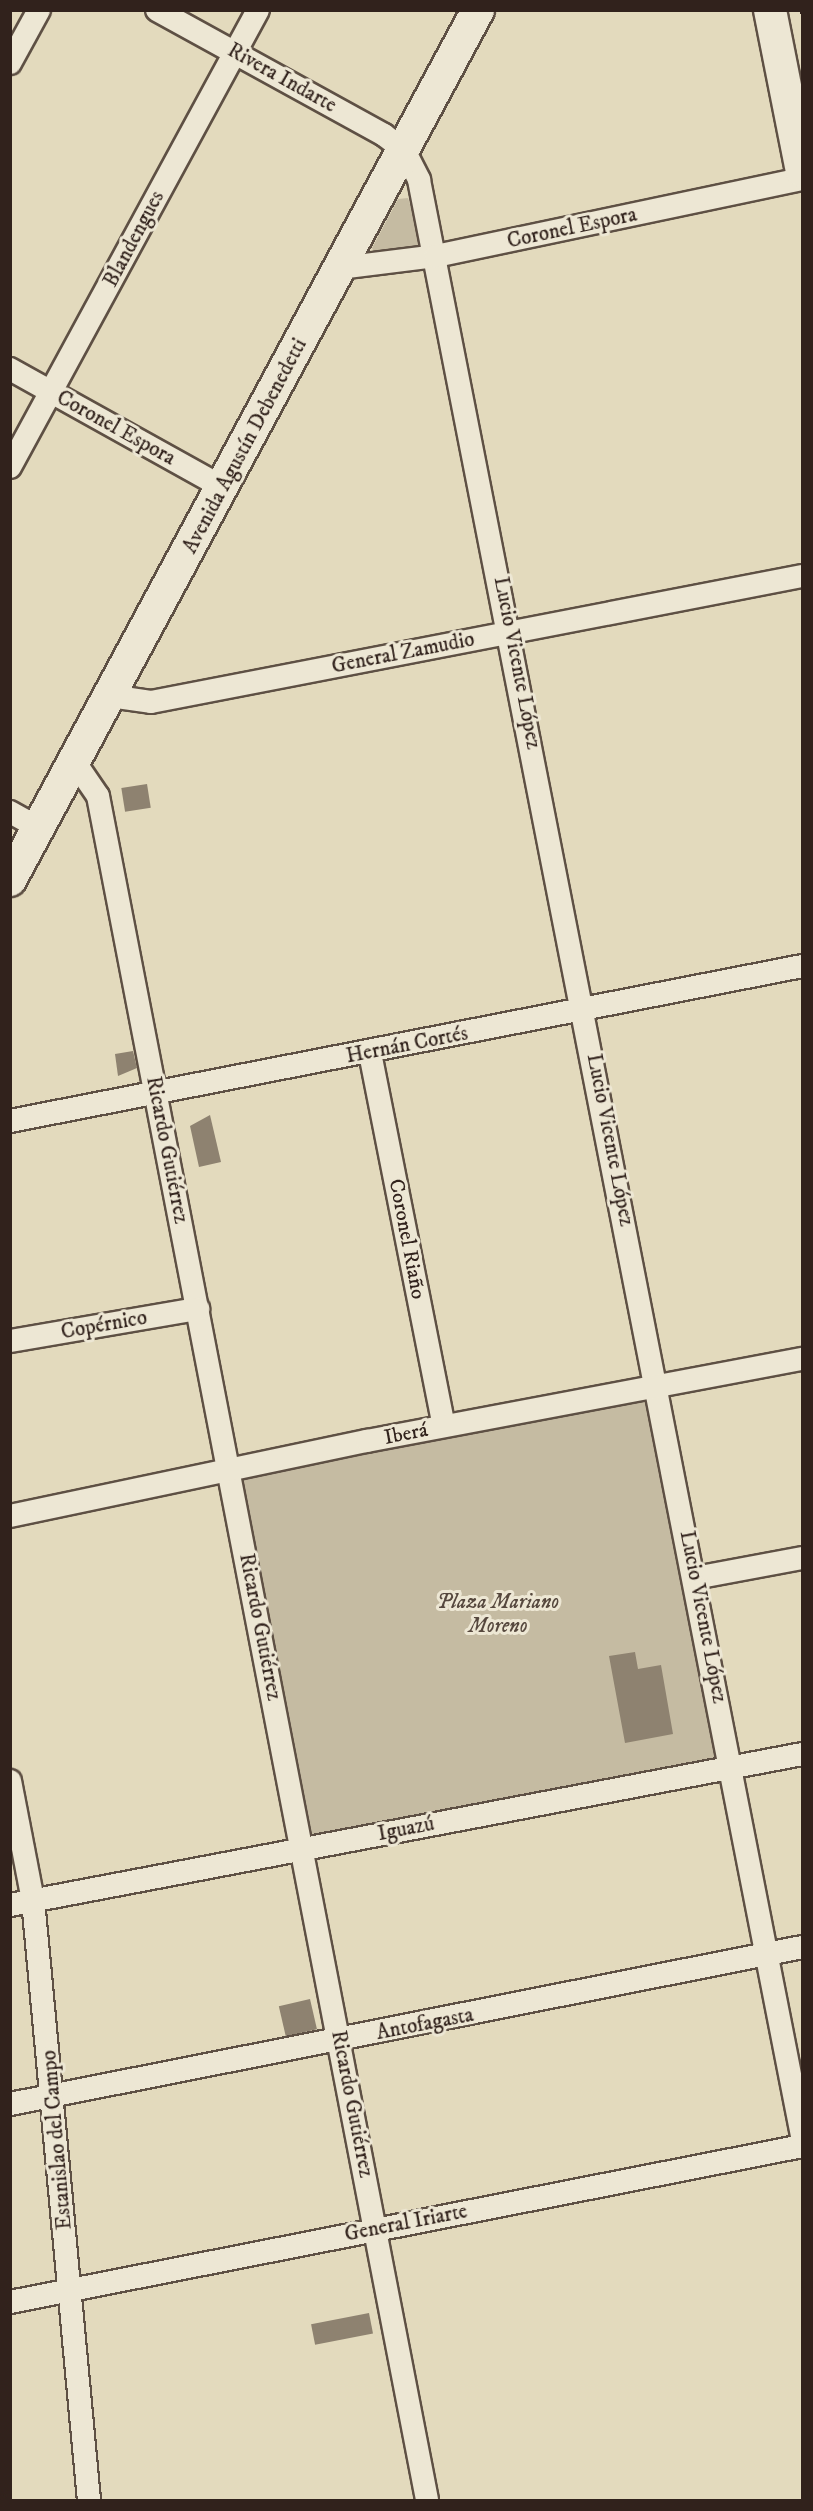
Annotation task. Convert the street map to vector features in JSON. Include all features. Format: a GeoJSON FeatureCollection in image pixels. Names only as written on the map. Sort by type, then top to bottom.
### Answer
{"type":"FeatureCollection","features":[{"type":"Feature","properties":{"kind":"main road","name":"Avenida Agustín Debenedetti"},"geometry":{"type":"LineString","coordinates":[[10,880],[478,10]]}},
{"type":"Feature","properties":{"kind":"main road"},"geometry":{"type":"LineString","coordinates":[[770,10],[802,171]]}},
{"type":"Feature","properties":{"kind":"street"},"geometry":{"type":"LineString","coordinates":[[10,63],[39,10]]}},
{"type":"Feature","properties":{"kind":"street","name":"Rivera Indarte"},"geometry":{"type":"LineString","coordinates":[[157,10],[236,52],[404,150]]}},
{"type":"Feature","properties":{"kind":"street","name":"Blandengues"},"geometry":{"type":"LineString","coordinates":[[10,467],[258,10]]}},
{"type":"Feature","properties":{"kind":"street","name":"Lucio Vicente López"},"geometry":{"type":"LineString","coordinates":[[404,150],[419,180],[436,256],[732,1768],[765,1955],[802,2134]]}},
{"type":"Feature","properties":{"kind":"street","name":"Coronel Espora"},"geometry":{"type":"LineString","coordinates":[[340,268],[436,256],[802,179]]}},
{"type":"Feature","properties":{"kind":"street","name":"Coronel Espora"},"geometry":{"type":"LineString","coordinates":[[10,369],[222,487]]}},
{"type":"Feature","properties":{"kind":"street","name":"General Zamudio"},"geometry":{"type":"LineString","coordinates":[[110,696],[151,702],[802,576]]}},
{"type":"Feature","properties":{"kind":"street","name":"Ricardo Gutiérrez"},"geometry":{"type":"LineString","coordinates":[[74,761],[98,796],[230,1468],[301,1850],[340,2041],[427,2500]]}},
{"type":"Feature","properties":{"kind":"street"},"geometry":{"type":"LineString","coordinates":[[10,812],[39,828]]}},
{"type":"Feature","properties":{"kind":"street","name":"Hernán Cortés"},"geometry":{"type":"LineString","coordinates":[[10,1121],[370,1053],[802,966]]}},
{"type":"Feature","properties":{"kind":"street","name":"Coronel Riaño"},"geometry":{"type":"LineString","coordinates":[[370,1053],[444,1426]]}},
{"type":"Feature","properties":{"kind":"street","name":"Copérnico"},"geometry":{"type":"LineString","coordinates":[[10,1341],[198,1309]]}},
{"type":"Feature","properties":{"kind":"street","name":"Iberá"},"geometry":{"type":"LineString","coordinates":[[10,1516],[230,1468],[802,1359]]}},
{"type":"Feature","properties":{"kind":"street"},"geometry":{"type":"LineString","coordinates":[[695,1578],[802,1558]]}},
{"type":"Feature","properties":{"kind":"street","name":"Iguazú"},"geometry":{"type":"LineString","coordinates":[[10,1905],[802,1754]]}},
{"type":"Feature","properties":{"kind":"street","name":"Estanislao del Campo"},"geometry":{"type":"LineString","coordinates":[[10,1781],[33,1900],[54,2096],[89,2500]]}},
{"type":"Feature","properties":{"kind":"street","name":"Antofagasta"},"geometry":{"type":"LineString","coordinates":[[10,2104],[340,2041],[802,1947]]}},
{"type":"Feature","properties":{"kind":"street","name":"General Iriarte"},"geometry":{"type":"LineString","coordinates":[[10,2302],[375,2228],[802,2146]]}},
{"type":"Feature","properties":{"kind":"green space"},"geometry":{"type":"Polygon","coordinates":[[[408,198],[421,239],[419,247],[376,256],[372,248],[398,199],[408,198]]]}},
{"type":"Feature","properties":{"kind":"green space","name":"Plaza Mariano Moreno"},"geometry":{"type":"Polygon","coordinates":[[[658,1387],[732,1768],[304,1851],[230,1470],[658,1387]]]}},
{"type":"Feature","properties":{"kind":"building"},"geometry":{"type":"Polygon","coordinates":[[[147,784],[151,808],[125,812],[121,788],[147,784]]]}},
{"type":"Feature","properties":{"kind":"building"},"geometry":{"type":"Polygon","coordinates":[[[133,1051],[137,1068],[118,1076],[115,1054],[133,1051]]]}},
{"type":"Feature","properties":{"kind":"building"},"geometry":{"type":"Polygon","coordinates":[[[210,1115],[221,1162],[199,1167],[190,1126],[210,1115]]]}},
{"type":"Feature","properties":{"kind":"building"},"geometry":{"type":"Polygon","coordinates":[[[635,1652],[638,1669],[661,1665],[673,1734],[625,1743],[609,1656],[635,1652]]]}},
{"type":"Feature","properties":{"kind":"building"},"geometry":{"type":"Polygon","coordinates":[[[310,1999],[317,2029],[286,2036],[279,2006],[310,1999]]]}},
{"type":"Feature","properties":{"kind":"building"},"geometry":{"type":"Polygon","coordinates":[[[369,2313],[373,2334],[315,2345],[311,2324],[369,2313]]]}}]}
